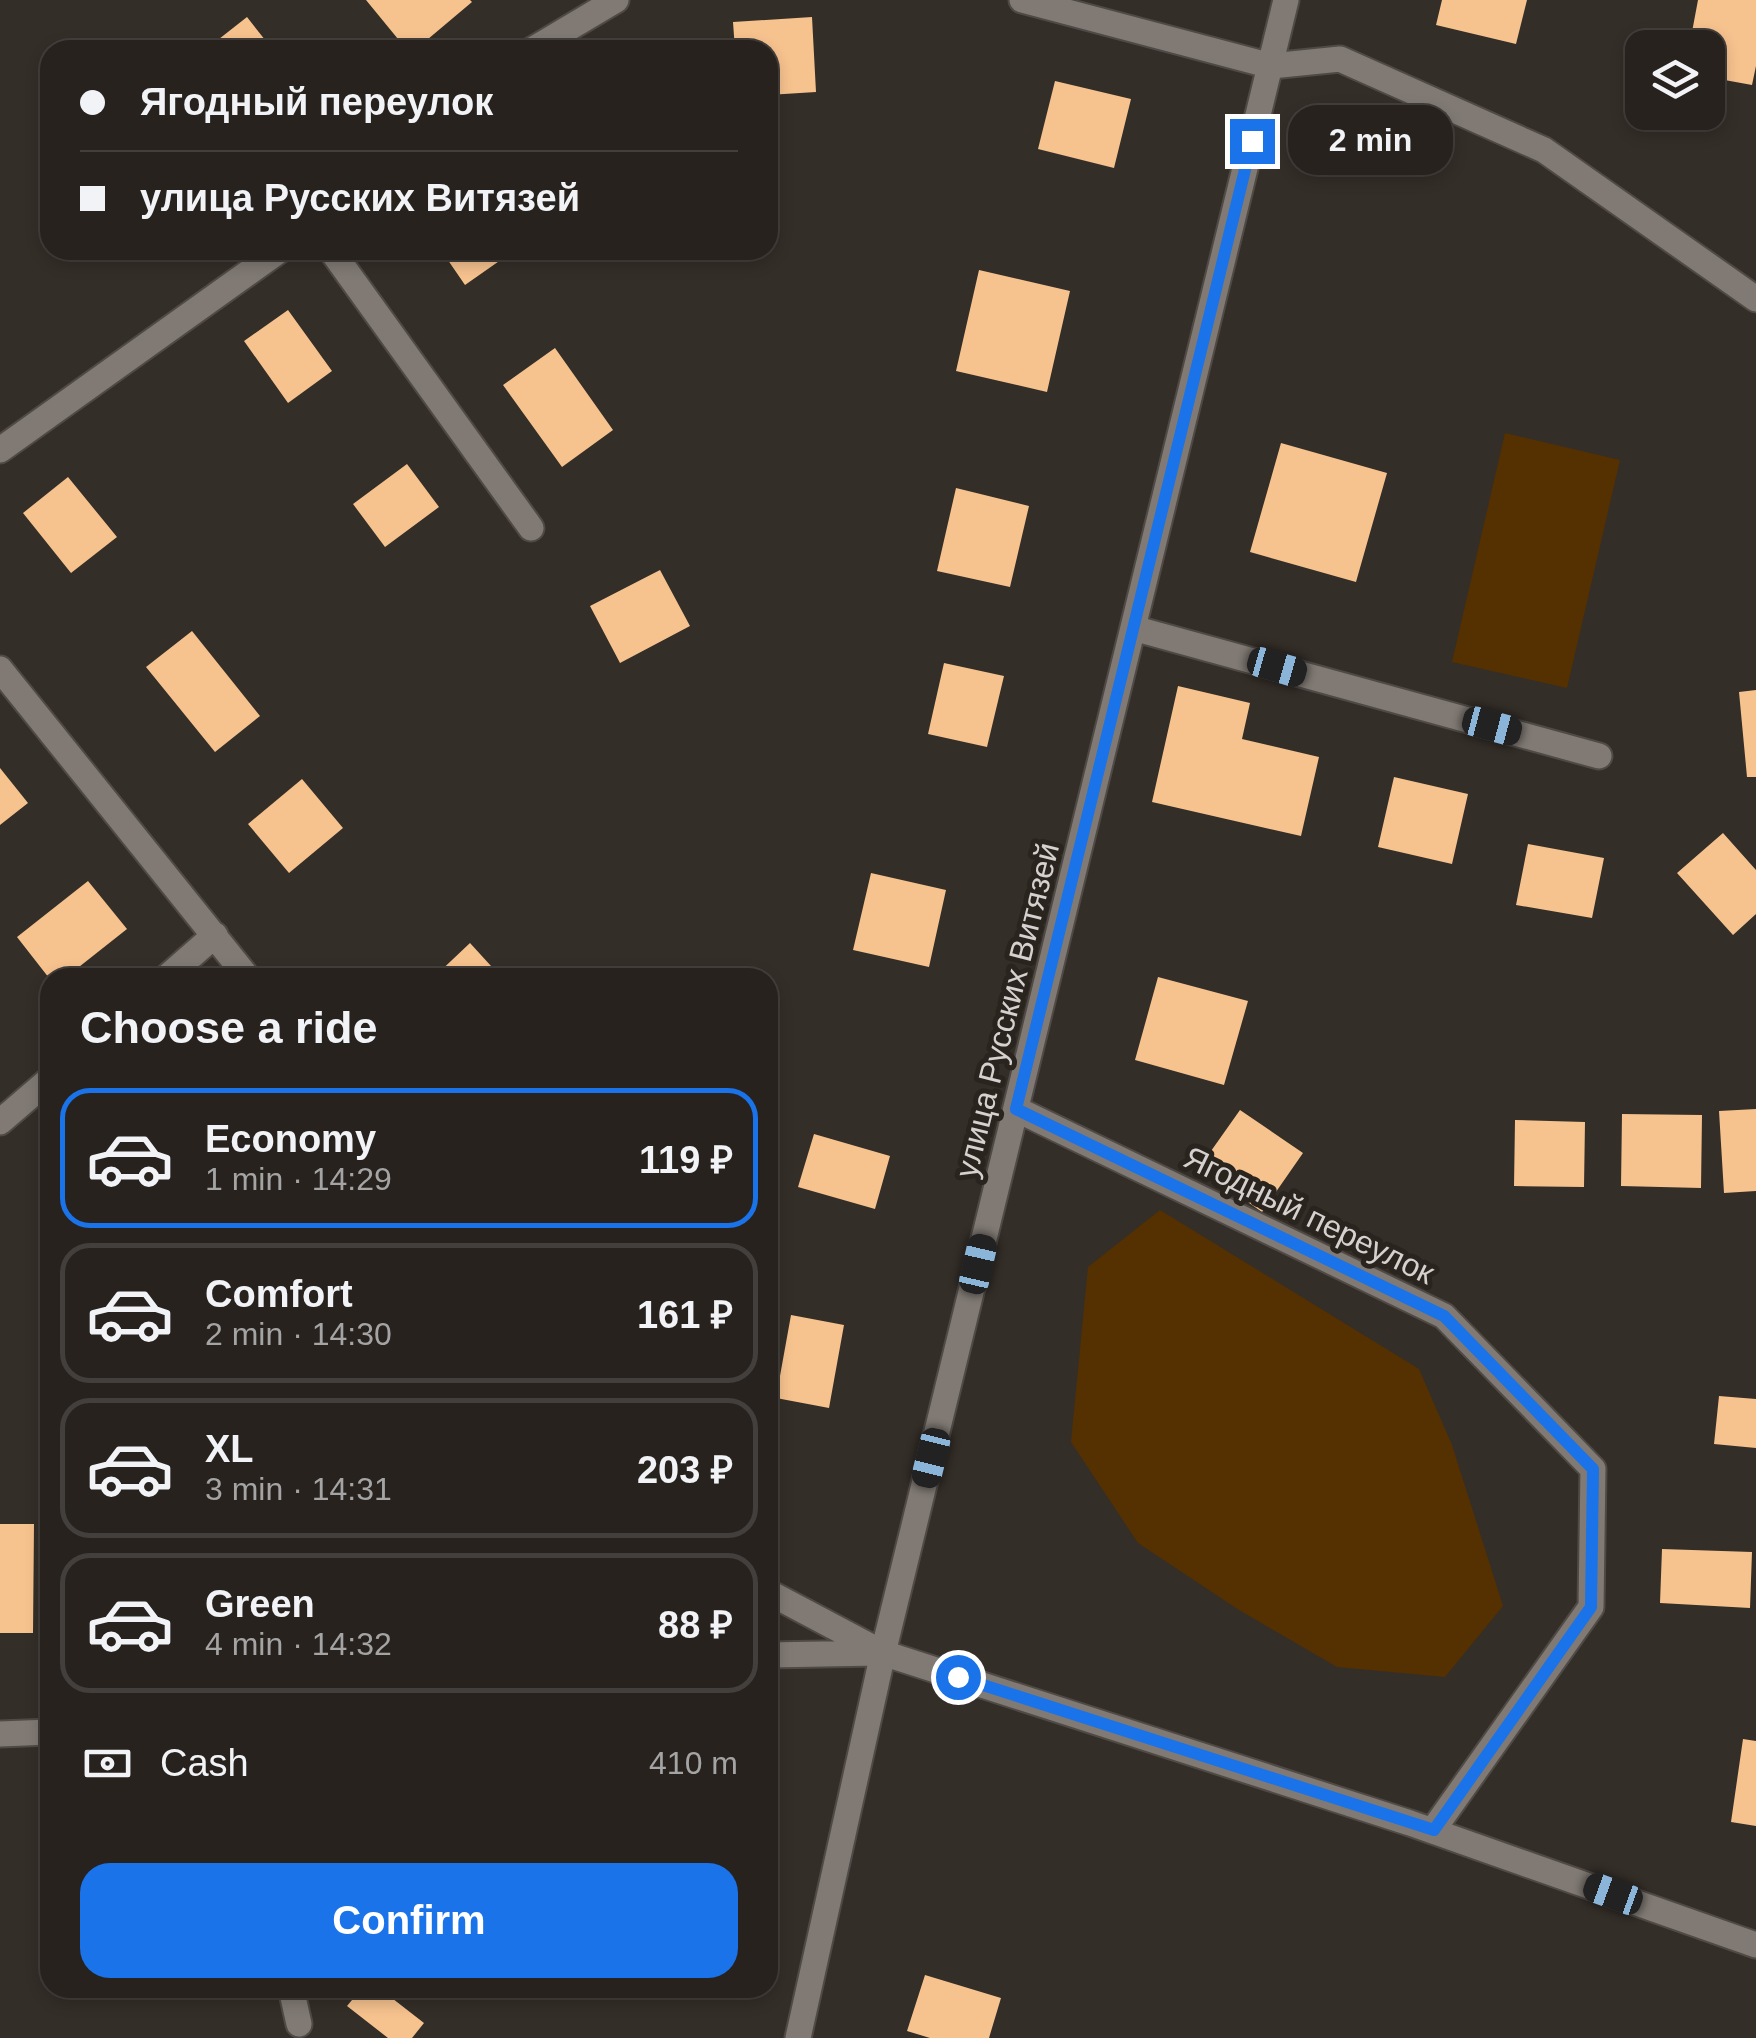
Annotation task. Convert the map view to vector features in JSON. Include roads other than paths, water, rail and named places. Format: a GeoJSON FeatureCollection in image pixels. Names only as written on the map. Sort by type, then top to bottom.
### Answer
{"type":"FeatureCollection","features":[{"type":"Feature","properties":{"kind":"street"},"geometry":{"type":"LineString","coordinates":[[549,40],[616,0]]}},
{"type":"Feature","properties":{"kind":"street"},"geometry":{"type":"LineString","coordinates":[[1022,0],[1271,66],[1340,60],[1544,150],[1756,299]]}},
{"type":"Feature","properties":{"kind":"street","name":"улица Русских Витязей"},"geometry":{"type":"LineString","coordinates":[[798,2038],[883,1652],[1286,0]]}},
{"type":"Feature","properties":{"kind":"street"},"geometry":{"type":"LineString","coordinates":[[0,450],[266,260]]}},
{"type":"Feature","properties":{"kind":"street"},"geometry":{"type":"LineString","coordinates":[[338,260],[532,528]]}},
{"type":"Feature","properties":{"kind":"street"},"geometry":{"type":"LineString","coordinates":[[1134,628],[1599,756]]}},
{"type":"Feature","properties":{"kind":"street"},"geometry":{"type":"LineString","coordinates":[[0,669],[240,968]]}},
{"type":"Feature","properties":{"kind":"street"},"geometry":{"type":"LineString","coordinates":[[177,968],[214,935]]}},
{"type":"Feature","properties":{"kind":"street"},"geometry":{"type":"LineString","coordinates":[[0,1122],[40,1087]]}},
{"type":"Feature","properties":{"kind":"street","name":"Ягодный переулок"},"geometry":{"type":"LineString","coordinates":[[1016,1109],[1444,1316],[1593,1469],[1591,1607],[1434,1830]]}},
{"type":"Feature","properties":{"kind":"street"},"geometry":{"type":"LineString","coordinates":[[778,1597],[883,1652],[1434,1830],[1756,1945]]}},
{"type":"Feature","properties":{"kind":"street"},"geometry":{"type":"LineString","coordinates":[[778,1654],[883,1652]]}},
{"type":"Feature","properties":{"kind":"street"},"geometry":{"type":"LineString","coordinates":[[0,1734],[40,1732]]}},
{"type":"Feature","properties":{"kind":"street"},"geometry":{"type":"LineString","coordinates":[[293,1998],[299,2024]]}}]}
